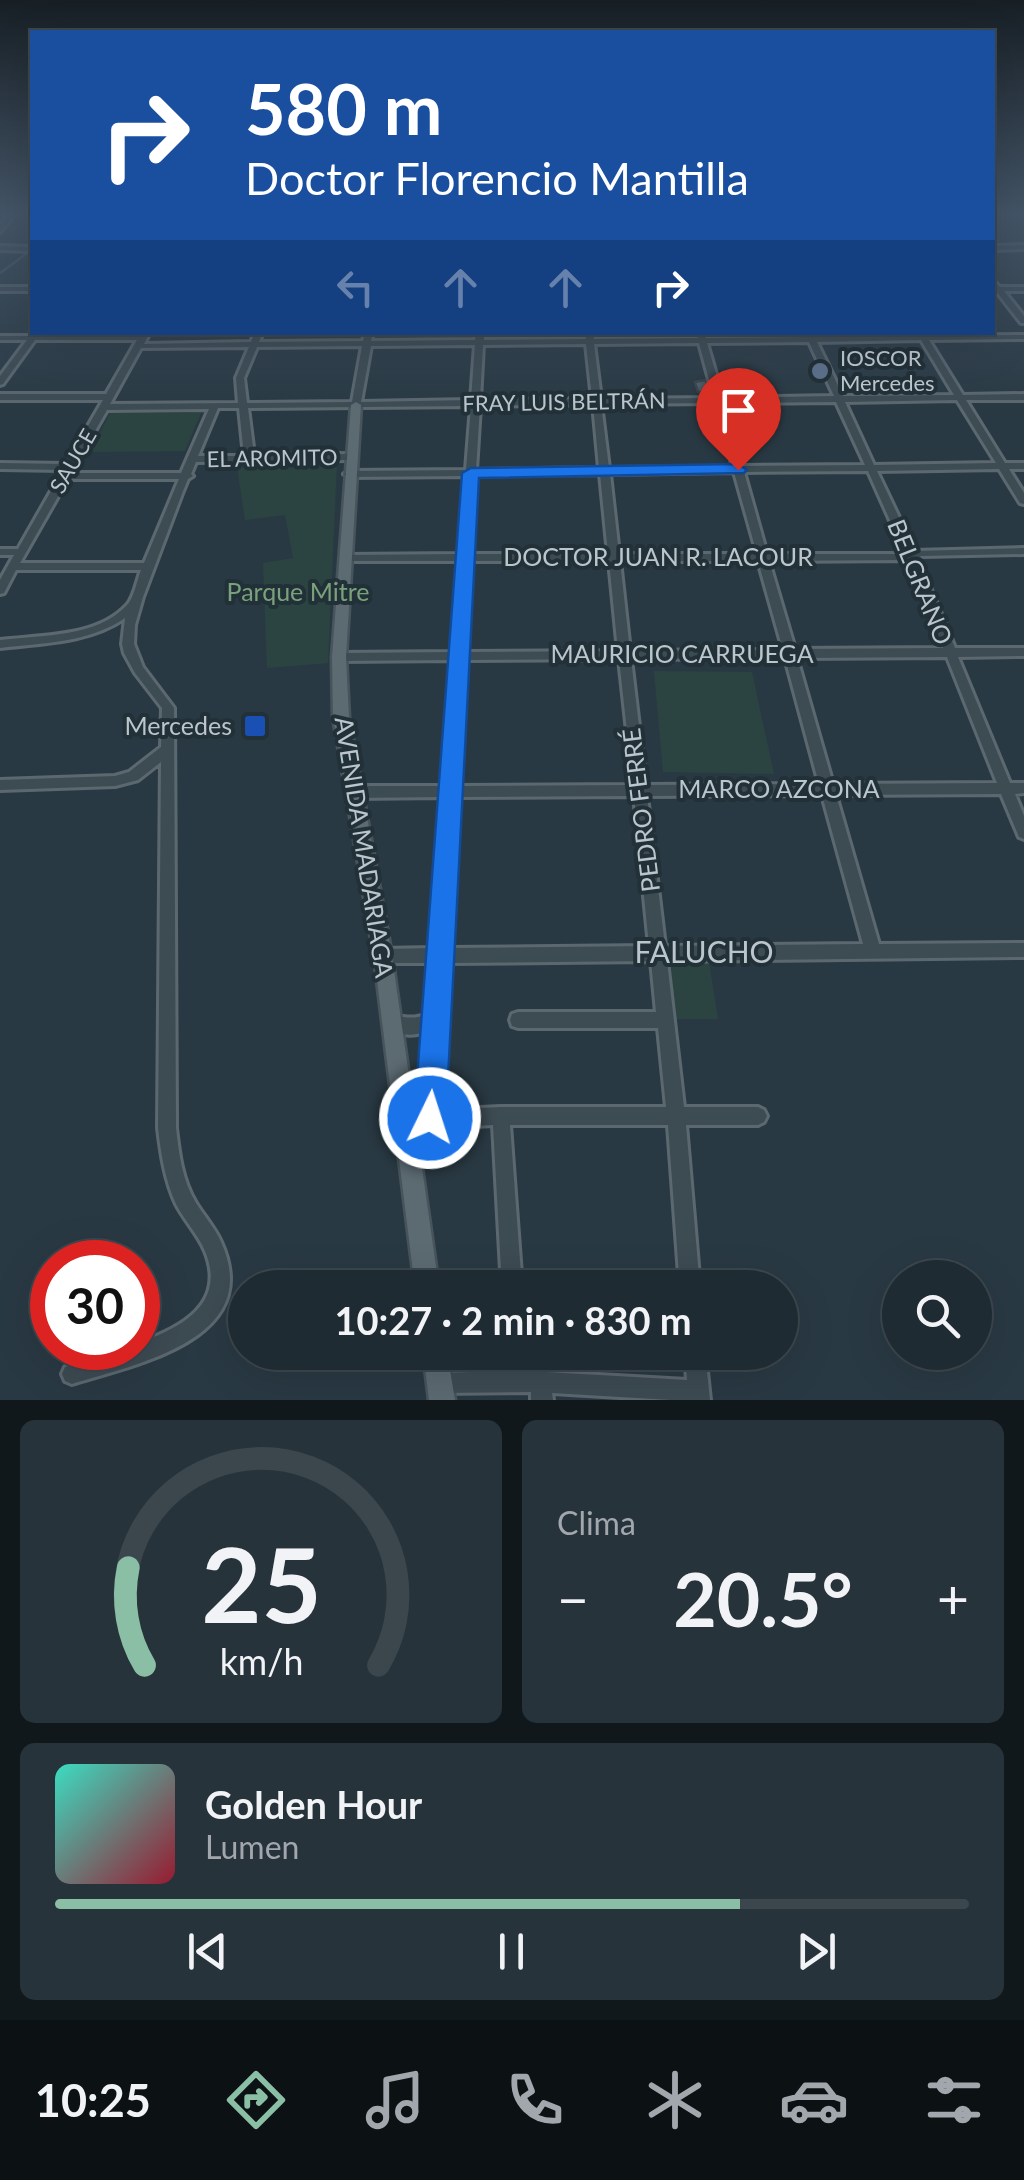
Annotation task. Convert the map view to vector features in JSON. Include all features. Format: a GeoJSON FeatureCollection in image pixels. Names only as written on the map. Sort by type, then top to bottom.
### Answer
{"type":"FeatureCollection","features":[{"type":"Feature","properties":{"kind":"main road","name":"AVENIDA MADARIAGA"},"geometry":{"type":"LineString","coordinates":[[356,405],[339,657],[341,717],[393,1024],[418,1120],[426,1270]]}},
{"type":"Feature","properties":{"kind":"street"},"geometry":{"type":"LineString","coordinates":[[995,287],[1024,290]]}},
{"type":"Feature","properties":{"kind":"street"},"geometry":{"type":"LineString","coordinates":[[995,287],[1024,321]]}},
{"type":"Feature","properties":{"kind":"street"},"geometry":{"type":"LineString","coordinates":[[0,288],[30,289]]}},
{"type":"Feature","properties":{"kind":"street"},"geometry":{"type":"LineString","coordinates":[[0,338],[34,335],[254,345],[366,345],[480,338],[1024,338]]}},
{"type":"Feature","properties":{"kind":"street"},"geometry":{"type":"LineString","coordinates":[[0,382],[34,335]]}},
{"type":"Feature","properties":{"kind":"street"},"geometry":{"type":"LineString","coordinates":[[249,457],[240,378],[259,335]]}},
{"type":"Feature","properties":{"kind":"street"},"geometry":{"type":"LineString","coordinates":[[356,405],[368,335]]}},
{"type":"Feature","properties":{"kind":"street","name":"BELGRANO"},"geometry":{"type":"LineString","coordinates":[[811,336],[912,557],[1024,834]]}},
{"type":"Feature","properties":{"kind":"street"},"geometry":{"type":"LineString","coordinates":[[921,336],[1024,501]]}},
{"type":"Feature","properties":{"kind":"street"},"geometry":{"type":"LineString","coordinates":[[701,337],[872,952]]}},
{"type":"Feature","properties":{"kind":"street"},"geometry":{"type":"LineString","coordinates":[[480,338],[436,1019],[418,1120],[501,1116],[758,1116]]}},
{"type":"Feature","properties":{"kind":"street","name":"PEDRO FERRÉ"},"geometry":{"type":"LineString","coordinates":[[590,338],[676,1115],[689,1270]]}},
{"type":"Feature","properties":{"kind":"street","name":"SAUCE"},"geometry":{"type":"LineString","coordinates":[[0,590],[143,339]]}},
{"type":"Feature","properties":{"kind":"street","name":"FRAY LUIS BELTRÁN"},"geometry":{"type":"LineString","coordinates":[[0,397],[244,406],[1024,396]]}},
{"type":"Feature","properties":{"kind":"street"},"geometry":{"type":"LineString","coordinates":[[72,1374],[182,1336],[201,1324],[216,1305],[224,1278],[213,1246],[186,1204],[171,1169],[167,1128],[168,708],[132,658],[128,635],[133,606],[215,406]]}},
{"type":"Feature","properties":{"kind":"street","name":"EL AROMITO"},"geometry":{"type":"LineString","coordinates":[[195,460],[350,458]]}},
{"type":"Feature","properties":{"kind":"street","name":"EL AROMITO"},"geometry":{"type":"LineString","coordinates":[[0,466],[188,476]]}},
{"type":"Feature","properties":{"kind":"street"},"geometry":{"type":"LineString","coordinates":[[350,474],[1024,466]]}},
{"type":"Feature","properties":{"kind":"street"},"geometry":{"type":"LineString","coordinates":[[912,557],[1024,551]]}},
{"type":"Feature","properties":{"kind":"street"},"geometry":{"type":"LineString","coordinates":[[0,552],[22,552]]}},
{"type":"Feature","properties":{"kind":"street"},"geometry":{"type":"LineString","coordinates":[[912,557],[922,562],[1024,559]]}},
{"type":"Feature","properties":{"kind":"street","name":"DOCTOR JUAN R. LACOUR"},"geometry":{"type":"LineString","coordinates":[[345,558],[912,557]]}},
{"type":"Feature","properties":{"kind":"street"},"geometry":{"type":"LineString","coordinates":[[14,566],[150,566]]}},
{"type":"Feature","properties":{"kind":"street"},"geometry":{"type":"LineString","coordinates":[[0,644],[76,634],[108,624],[133,606]]}},
{"type":"Feature","properties":{"kind":"street"},"geometry":{"type":"LineString","coordinates":[[108,624],[128,635]]}},
{"type":"Feature","properties":{"kind":"street","name":"MAURICIO CARRUEGA"},"geometry":{"type":"LineString","coordinates":[[339,657],[1024,652]]}},
{"type":"Feature","properties":{"kind":"street"},"geometry":{"type":"LineString","coordinates":[[0,786],[115,781],[133,776],[166,751]]}},
{"type":"Feature","properties":{"kind":"street","name":"MARCO AZCONA"},"geometry":{"type":"LineString","coordinates":[[353,792],[1024,788]]}},
{"type":"Feature","properties":{"kind":"street","name":"FALUCHO"},"geometry":{"type":"LineString","coordinates":[[383,956],[1024,950]]}},
{"type":"Feature","properties":{"kind":"street"},"geometry":{"type":"LineString","coordinates":[[393,1024],[404,1028],[422,1026],[436,1019]]}},
{"type":"Feature","properties":{"kind":"street"},"geometry":{"type":"LineString","coordinates":[[518,1020],[665,1020]]}},
{"type":"Feature","properties":{"kind":"street"},"geometry":{"type":"LineString","coordinates":[[501,1116],[511,1270]]}},
{"type":"Feature","properties":{"kind":"street"},"geometry":{"type":"LineString","coordinates":[[517,1370],[518,1382]]}},
{"type":"Feature","properties":{"kind":"street"},"geometry":{"type":"LineString","coordinates":[[440,1392],[518,1382],[542,1391],[699,1396],[697,1370]]}},
{"type":"Feature","properties":{"kind":"green space"},"geometry":{"type":"Polygon","coordinates":[[[110,413],[201,413],[185,451],[90,452],[110,413]]]}},
{"type":"Feature","properties":{"kind":"green space","name":"Parque Mitre"},"geometry":{"type":"Polygon","coordinates":[[[236,460],[337,462],[328,663],[267,668],[263,563],[293,558],[285,515],[245,520],[236,460]]]}},
{"type":"Feature","properties":{"kind":"green space"},"geometry":{"type":"Polygon","coordinates":[[[654,671],[752,672],[774,774],[663,772],[654,671]]]}},
{"type":"Feature","properties":{"kind":"green space"},"geometry":{"type":"Polygon","coordinates":[[[663,962],[709,962],[718,1019],[669,1019],[663,962]]]}},
{"type":"Feature","properties":{"kind":"building"},"geometry":{"type":"Polygon","coordinates":[[[706,380],[710,392],[698,392],[695,382],[706,380]]]}},
{"type":"Feature","properties":{"kind":"place","name":"IOSCOR Mercedes"},"geometry":{"type":"Point","coordinates":[820,371]}},
{"type":"Feature","properties":{"kind":"place","name":"Mercedes"},"geometry":{"type":"Point","coordinates":[255,726]}},
{"type":"Feature","properties":{"kind":"route"},"geometry":{"type":"LineString","coordinates":[[430,1118],[471,473],[738,470]]}}]}
